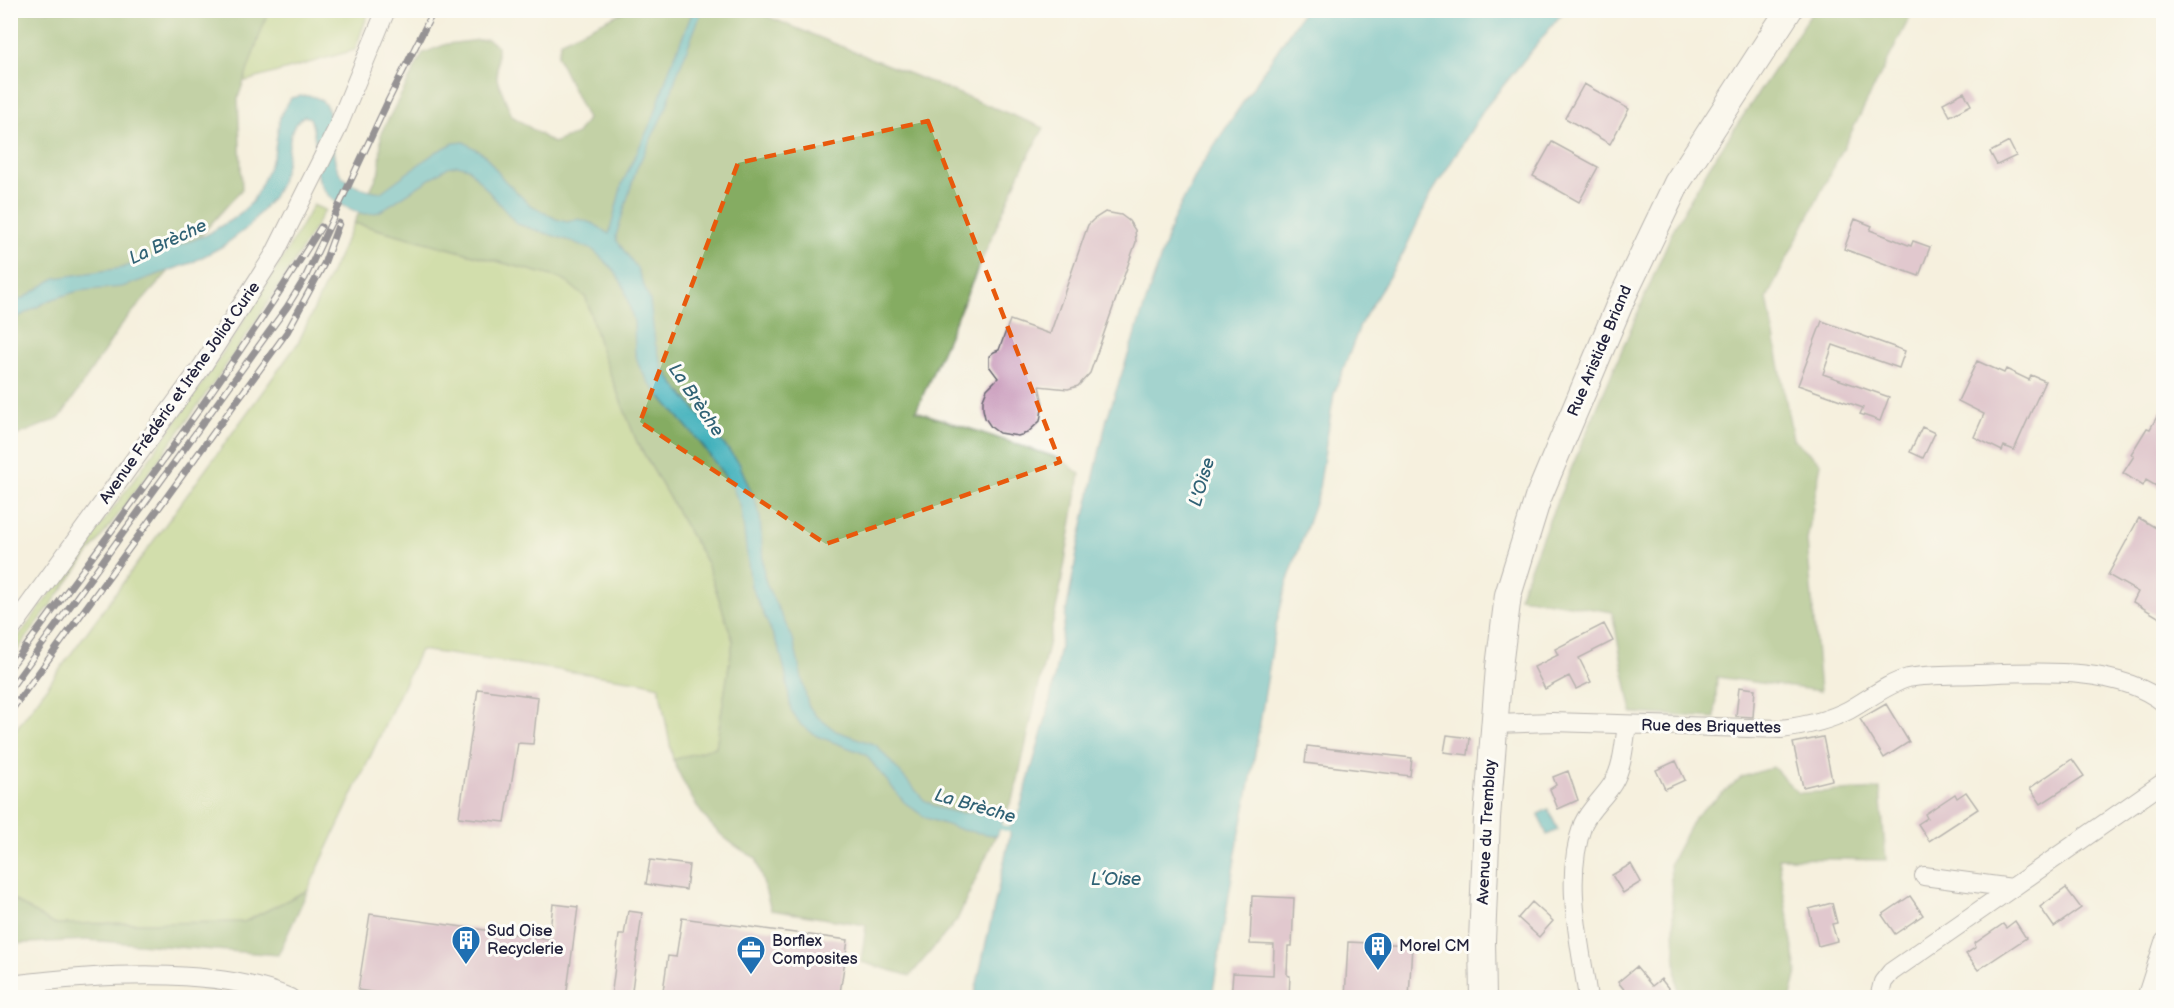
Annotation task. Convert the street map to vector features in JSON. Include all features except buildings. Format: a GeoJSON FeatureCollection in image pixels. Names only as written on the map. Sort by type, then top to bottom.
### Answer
{"type":"FeatureCollection","features":[{"type":"Feature","properties":{"kind":"main road","name":"Rue Aristide Briand"},"geometry":{"type":"LineString","coordinates":[[1494,724],[1508,595],[1538,498],[1623,296],[1677,183],[1789,10]]}},
{"type":"Feature","properties":{"kind":"main road","name":"Avenue du Tremblay"},"geometry":{"type":"LineString","coordinates":[[1483,998],[1482,941],[1486,818],[1494,724]]}},
{"type":"Feature","properties":{"kind":"main road","name":"Avenue du Tremblay"},"geometry":{"type":"LineString","coordinates":[[1476,998],[1482,941]]}},
{"type":"Feature","properties":{"kind":"street","name":"Avenue Frédéric et Irène Joliot Curie"},"geometry":{"type":"LineString","coordinates":[[10,631],[215,347],[274,255],[307,192],[350,100],[386,10]]}},
{"type":"Feature","properties":{"kind":"street","name":"Rue des Briquettes"},"geometry":{"type":"LineString","coordinates":[[1494,724],[1552,722],[1768,730],[1796,727],[1837,716],[1890,685],[1908,678],[2046,671],[2072,673],[2138,687],[2163,703]]}},
{"type":"Feature","properties":{"kind":"street"},"geometry":{"type":"LineString","coordinates":[[1588,998],[1575,906],[1574,870],[1584,822],[1614,782],[1618,772],[1627,725]]}},
{"type":"Feature","properties":{"kind":"street"},"geometry":{"type":"LineString","coordinates":[[1879,998],[1883,981],[1891,972],[2163,782]]}},
{"type":"Feature","properties":{"kind":"street"},"geometry":{"type":"LineString","coordinates":[[1924,876],[2012,888]]}},
{"type":"Feature","properties":{"kind":"street"},"geometry":{"type":"LineString","coordinates":[[2146,998],[2163,942]]}},
{"type":"Feature","properties":{"kind":"street"},"geometry":{"type":"LineString","coordinates":[[10,985],[94,977],[179,976],[252,986],[290,998]]}},
{"type":"Feature","properties":{"kind":"highlighted area"},"geometry":{"type":"Polygon","coordinates":[[[928,121],[1060,462],[826,544],[640,422],[738,163],[928,121]]]}},
{"type":"Feature","properties":{"kind":"green space"},"geometry":{"type":"Polygon","coordinates":[[[11,11],[268,11],[238,98],[242,189],[122,324],[60,418],[11,438],[11,11]]]}},
{"type":"Feature","properties":{"kind":"green space"},"geometry":{"type":"Polygon","coordinates":[[[268,11],[369,11],[355,50],[243,82],[268,11]]]}},
{"type":"Feature","properties":{"kind":"green space"},"geometry":{"type":"Polygon","coordinates":[[[625,11],[754,11],[1044,128],[1022,168],[916,411],[1061,459],[1080,474],[1060,591],[1015,793],[957,920],[910,976],[861,962],[866,925],[771,910],[756,858],[740,849],[715,829],[696,805],[680,776],[673,760],[716,747],[733,641],[707,563],[637,442],[603,356],[586,298],[563,279],[354,223],[380,170],[381,133],[423,53],[447,44],[487,39],[497,46],[497,79],[512,116],[553,143],[577,134],[587,119],[557,56],[561,41],[625,11]]]}},
{"type":"Feature","properties":{"kind":"green space"},"geometry":{"type":"Polygon","coordinates":[[[1813,11],[1913,11],[1767,298],[1793,439],[1821,463],[1807,540],[1820,691],[1717,677],[1715,718],[1632,713],[1612,612],[1519,597],[1547,525],[1674,228],[1709,167],[1813,11]]]}},
{"type":"Feature","properties":{"kind":"green space"},"geometry":{"type":"Polygon","coordinates":[[[313,205],[325,210],[253,326],[174,439],[11,659],[11,647],[207,376],[280,263],[313,205]]]}},
{"type":"Feature","properties":{"kind":"green space"},"geometry":{"type":"Polygon","coordinates":[[[354,223],[564,279],[586,298],[603,356],[637,442],[707,563],[733,641],[716,747],[673,760],[659,686],[420,650],[308,890],[244,922],[52,924],[11,898],[11,736],[298,343],[354,223]]]}},
{"type":"Feature","properties":{"kind":"green space"},"geometry":{"type":"Polygon","coordinates":[[[1773,767],[1798,793],[1880,789],[1886,860],[1778,858],[1797,972],[1791,997],[1678,997],[1670,864],[1695,816],[1742,777],[1773,767]]]}},
{"type":"Feature","properties":{"kind":"green space"},"geometry":{"type":"Polygon","coordinates":[[[308,890],[278,955],[87,940],[11,944],[11,898],[53,924],[244,922],[308,890]]]}},
{"type":"Feature","properties":{"kind":"water","name":"L’Oise"},"geometry":{"type":"Polygon","coordinates":[[[1304,10],[1564,11],[1485,108],[1430,196],[1404,252],[1361,323],[1334,394],[1318,495],[1286,586],[1276,626],[1212,997],[974,997],[1011,822],[1017,819],[1048,711],[1078,547],[1107,418],[1173,220],[1200,167],[1304,10]]]}},
{"type":"Feature","properties":{"kind":"water"},"geometry":{"type":"Polygon","coordinates":[[[693,11],[702,11],[667,106],[636,170],[616,236],[617,241],[637,268],[650,301],[655,343],[663,368],[739,463],[760,518],[764,576],[793,639],[808,705],[815,715],[836,731],[876,745],[924,800],[938,808],[959,813],[1000,813],[1004,818],[997,836],[962,830],[926,818],[904,802],[865,754],[817,736],[801,725],[791,710],[780,651],[751,586],[741,508],[732,486],[699,441],[649,383],[639,366],[635,352],[634,322],[624,287],[614,270],[593,250],[517,224],[468,168],[457,165],[448,167],[379,212],[360,213],[333,200],[324,190],[317,169],[314,131],[310,118],[304,116],[295,124],[291,133],[286,165],[273,197],[247,228],[223,246],[191,263],[122,287],[78,291],[50,300],[11,321],[11,304],[55,278],[122,268],[206,235],[236,217],[252,202],[262,183],[274,155],[280,116],[291,98],[309,96],[321,100],[328,109],[335,163],[340,173],[358,187],[381,192],[436,152],[454,143],[464,142],[484,154],[504,180],[529,204],[556,219],[567,222],[579,219],[594,224],[609,234],[622,184],[654,116],[669,70],[693,11]]]}},
{"type":"Feature","properties":{"kind":"water"},"geometry":{"type":"Polygon","coordinates":[[[1548,809],[1558,830],[1547,835],[1538,814],[1548,809]]]}},
{"type":"Feature","properties":{"kind":"waterway","name":"La Brèche"},"geometry":{"type":"LineString","coordinates":[[994,825],[1014,831]]}},
{"type":"Feature","properties":{"kind":"railway"},"geometry":{"type":"LineString","coordinates":[[10,689],[287,307],[305,278],[389,99],[434,10]]}},
{"type":"Feature","properties":{"kind":"railway"},"geometry":{"type":"LineString","coordinates":[[10,712],[287,332],[324,264],[339,223]]}},
{"type":"Feature","properties":{"kind":"railway"},"geometry":{"type":"LineString","coordinates":[[10,668],[209,395],[321,227]]}},
{"type":"Feature","properties":{"kind":"place","name":"Sud Oise Recyclerie"},"geometry":{"type":"Point","coordinates":[466,966]}},
{"type":"Feature","properties":{"kind":"place","name":"Morel CM"},"geometry":{"type":"Point","coordinates":[1378,972]}},
{"type":"Feature","properties":{"kind":"place","name":"Borflex Composites"},"geometry":{"type":"Point","coordinates":[751,976]}},
{"type":"Feature","properties":{"kind":"water label","name":"L'Oise"},"geometry":{"type":"Point","coordinates":[1202,482]}}]}
